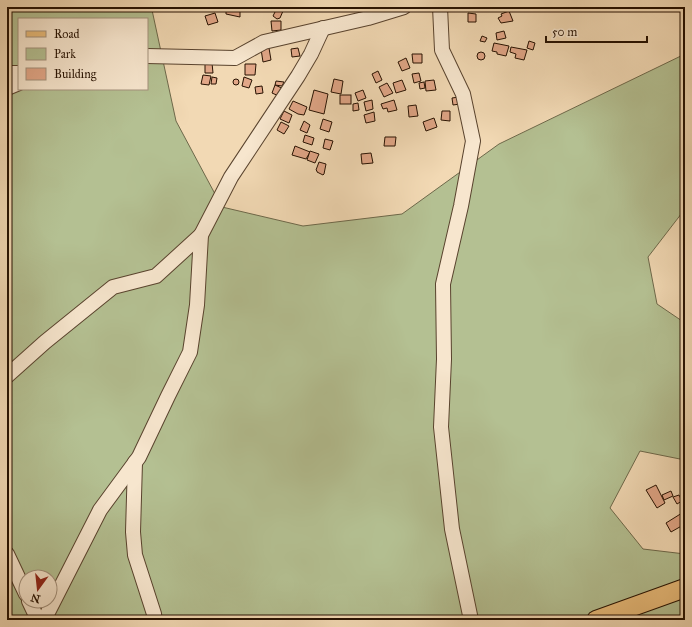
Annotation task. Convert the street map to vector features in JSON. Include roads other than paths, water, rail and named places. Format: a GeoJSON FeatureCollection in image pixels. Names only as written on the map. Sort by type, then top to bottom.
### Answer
{"type":"FeatureCollection","features":[{"type":"Feature","properties":{"kind":"main road"},"geometry":{"type":"LineString","coordinates":[[596,620],[685,588]]}},
{"type":"Feature","properties":{"kind":"street"},"geometry":{"type":"LineString","coordinates":[[148,56],[235,58],[264,42],[368,18],[404,7]]}},
{"type":"Feature","properties":{"kind":"street"},"geometry":{"type":"LineString","coordinates":[[440,7],[442,50],[463,94],[473,141],[462,206],[443,284],[444,360],[441,427],[452,529],[471,620]]}},
{"type":"Feature","properties":{"kind":"street"},"geometry":{"type":"LineString","coordinates":[[7,376],[45,342],[114,286],[156,276],[201,235],[231,177],[298,76],[311,54],[323,28]]}},
{"type":"Feature","properties":{"kind":"street"},"geometry":{"type":"LineString","coordinates":[[7,73],[18,73]]}},
{"type":"Feature","properties":{"kind":"street"},"geometry":{"type":"LineString","coordinates":[[7,88],[18,83]]}},
{"type":"Feature","properties":{"kind":"street"},"geometry":{"type":"LineString","coordinates":[[44,620],[100,510],[139,457],[190,352],[197,305],[201,235]]}},
{"type":"Feature","properties":{"kind":"street"},"geometry":{"type":"LineString","coordinates":[[135,462],[133,532],[135,555],[155,620]]}},
{"type":"Feature","properties":{"kind":"street"},"geometry":{"type":"LineString","coordinates":[[7,554],[18,577]]}},
{"type":"Feature","properties":{"kind":"street"},"geometry":{"type":"LineString","coordinates":[[33,609],[38,620]]}}]}
